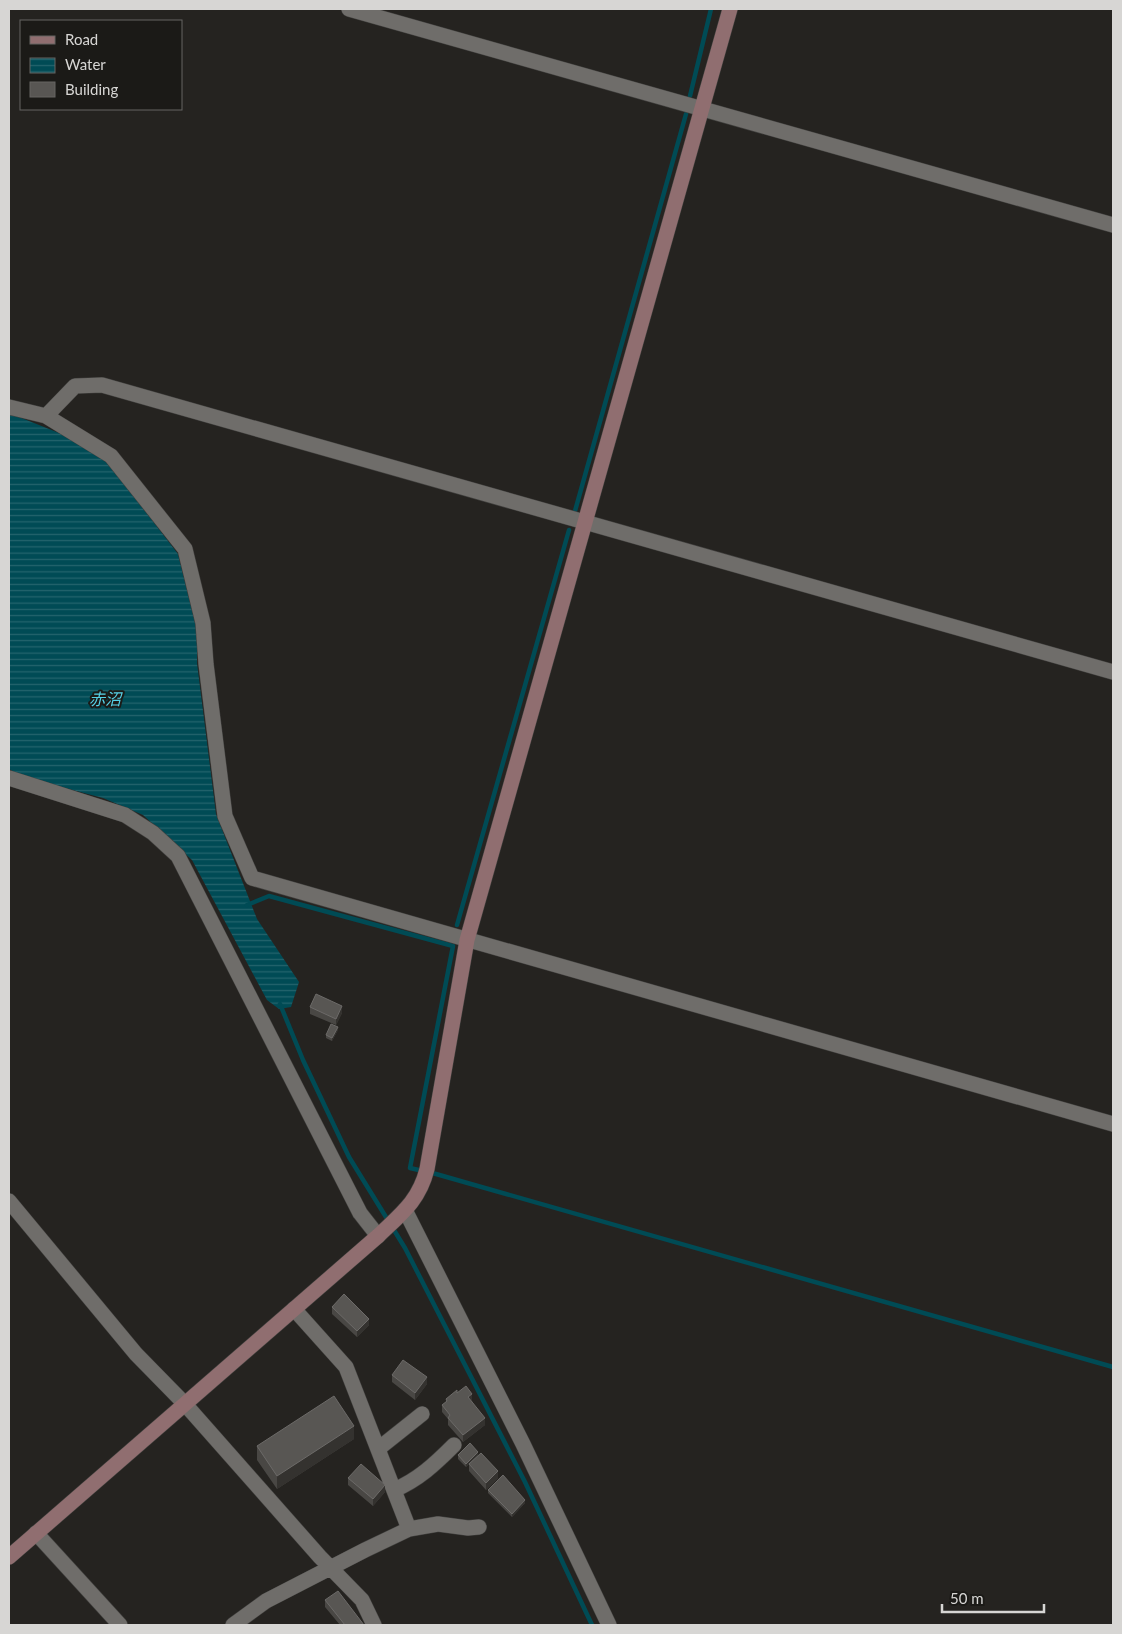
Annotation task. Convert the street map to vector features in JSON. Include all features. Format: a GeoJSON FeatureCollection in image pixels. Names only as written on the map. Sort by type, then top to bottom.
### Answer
{"type":"FeatureCollection","features":[{"type":"Feature","properties":{"kind":"street"},"geometry":{"type":"LineString","coordinates":[[349,9],[1113,225]]}},
{"type":"Feature","properties":{"kind":"street"},"geometry":{"type":"LineString","coordinates":[[9,1557],[382,1232],[416,1197],[425,1174],[467,940],[730,9]]}},
{"type":"Feature","properties":{"kind":"street"},"geometry":{"type":"LineString","coordinates":[[46,416],[74,386],[102,385],[584,524],[1113,672]]}},
{"type":"Feature","properties":{"kind":"street"},"geometry":{"type":"LineString","coordinates":[[9,406],[46,416],[111,456],[184,549],[203,623],[206,664],[225,816],[252,878],[1113,1124]]}},
{"type":"Feature","properties":{"kind":"street"},"geometry":{"type":"LineString","coordinates":[[9,778],[125,815],[153,833],[178,856],[360,1213],[382,1232]]}},
{"type":"Feature","properties":{"kind":"street"},"geometry":{"type":"LineString","coordinates":[[9,1201],[136,1354],[184,1403],[331,1568],[362,1600],[374,1625]]}},
{"type":"Feature","properties":{"kind":"street"},"geometry":{"type":"LineString","coordinates":[[403,1212],[523,1444],[609,1625]]}},
{"type":"Feature","properties":{"kind":"street"},"geometry":{"type":"LineString","coordinates":[[294,1309],[346,1367],[409,1529]]}},
{"type":"Feature","properties":{"kind":"street"},"geometry":{"type":"LineString","coordinates":[[378,1450],[422,1414]]}},
{"type":"Feature","properties":{"kind":"street"},"geometry":{"type":"LineString","coordinates":[[394,1490],[410,1484],[454,1446]]}},
{"type":"Feature","properties":{"kind":"street"},"geometry":{"type":"LineString","coordinates":[[233,1625],[266,1601],[409,1529],[438,1524],[468,1528],[479,1527]]}},
{"type":"Feature","properties":{"kind":"street"},"geometry":{"type":"LineString","coordinates":[[36,1533],[120,1625]]}},
{"type":"Feature","properties":{"kind":"water","name":"赤沼"},"geometry":{"type":"Polygon","coordinates":[[[9,413],[59,433],[106,460],[178,554],[197,630],[197,663],[216,814],[257,919],[299,982],[291,1007],[279,1009],[267,1000],[192,860],[143,815],[103,798],[23,777],[9,769],[9,413]]]}},
{"type":"Feature","properties":{"kind":"building"},"geometry":{"type":"Polygon","coordinates":[[[316,994],[342,1006],[336,1019],[310,1007],[316,994]]]}},
{"type":"Feature","properties":{"kind":"building"},"geometry":{"type":"Polygon","coordinates":[[[331,1024],[338,1027],[332,1038],[326,1035],[331,1024]]]}},
{"type":"Feature","properties":{"kind":"building"},"geometry":{"type":"Polygon","coordinates":[[[344,1294],[369,1319],[357,1331],[332,1307],[344,1294]]]}},
{"type":"Feature","properties":{"kind":"building"},"geometry":{"type":"Polygon","coordinates":[[[403,1360],[427,1377],[415,1393],[392,1375],[403,1360]]]}},
{"type":"Feature","properties":{"kind":"building"},"geometry":{"type":"Polygon","coordinates":[[[466,1386],[472,1394],[468,1397],[485,1418],[463,1435],[448,1418],[450,1415],[442,1405],[457,1390],[457,1393],[466,1386]]]}},
{"type":"Feature","properties":{"kind":"building"},"geometry":{"type":"Polygon","coordinates":[[[334,1396],[354,1426],[277,1476],[257,1446],[334,1396]]]}},
{"type":"Feature","properties":{"kind":"building"},"geometry":{"type":"Polygon","coordinates":[[[470,1443],[478,1452],[466,1464],[458,1455],[470,1443]]]}},
{"type":"Feature","properties":{"kind":"building"},"geometry":{"type":"Polygon","coordinates":[[[481,1453],[498,1471],[486,1483],[469,1464],[481,1453]]]}},
{"type":"Feature","properties":{"kind":"building"},"geometry":{"type":"Polygon","coordinates":[[[361,1464],[385,1485],[373,1499],[348,1478],[361,1464]]]}},
{"type":"Feature","properties":{"kind":"building"},"geometry":{"type":"Polygon","coordinates":[[[503,1475],[525,1500],[512,1514],[488,1490],[503,1475]]]}},
{"type":"Feature","properties":{"kind":"building"},"geometry":{"type":"Polygon","coordinates":[[[338,1591],[364,1625],[345,1625],[325,1600],[338,1591]]]}},
{"type":"Feature","properties":{"kind":"waterway"},"geometry":{"type":"LineString","coordinates":[[690,96],[711,9]]}},
{"type":"Feature","properties":{"kind":"waterway"},"geometry":{"type":"LineString","coordinates":[[575,511],[686,114]]}},
{"type":"Feature","properties":{"kind":"waterway"},"geometry":{"type":"LineString","coordinates":[[457,925],[569,530]]}},
{"type":"Feature","properties":{"kind":"waterway"},"geometry":{"type":"LineString","coordinates":[[247,905],[269,896],[453,946],[410,1168],[1113,1367]]}},
{"type":"Feature","properties":{"kind":"waterway"},"geometry":{"type":"LineString","coordinates":[[280,1004],[303,1060],[349,1157],[405,1248],[525,1482],[592,1625]]}}]}
